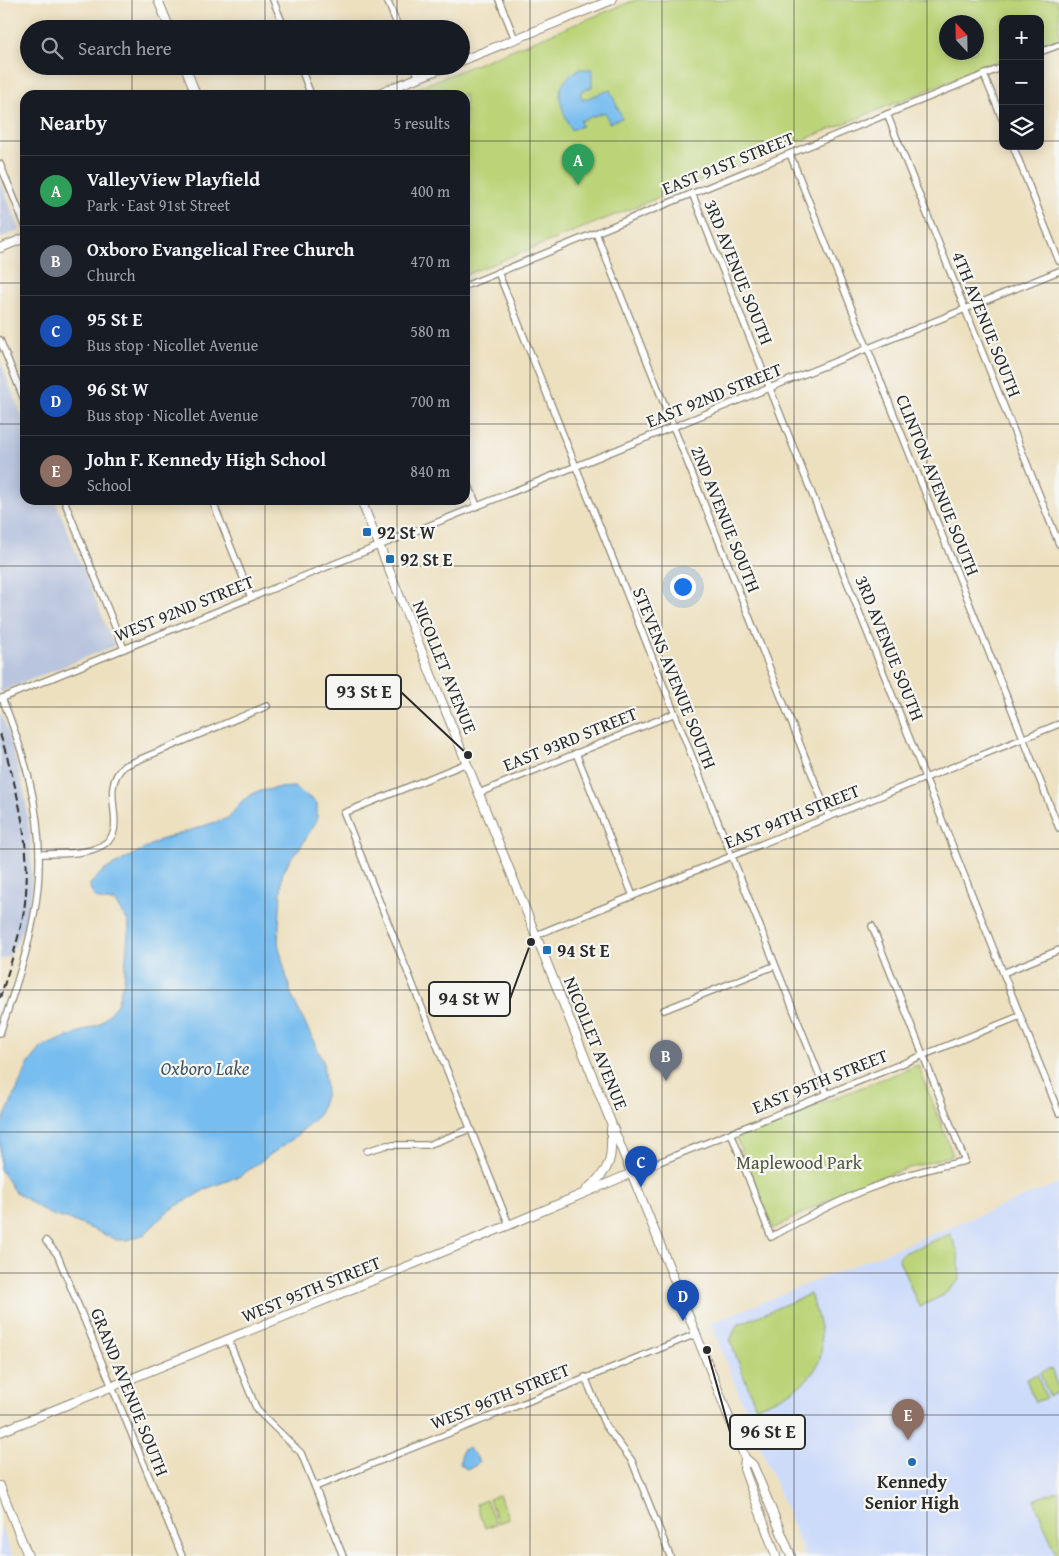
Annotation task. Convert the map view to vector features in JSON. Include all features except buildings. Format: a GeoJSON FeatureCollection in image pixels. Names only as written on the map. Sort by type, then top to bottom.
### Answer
{"type":"FeatureCollection","features":[{"type":"Feature","properties":{"kind":"main road"},"geometry":{"type":"LineString","coordinates":[[158,0],[166,20]]}},
{"type":"Feature","properties":{"kind":"main road"},"geometry":{"type":"LineString","coordinates":[[470,57],[612,0]]}},
{"type":"Feature","properties":{"kind":"main road"},"geometry":{"type":"LineString","coordinates":[[188,75],[194,90]]}},
{"type":"Feature","properties":{"kind":"main road"},"geometry":{"type":"LineString","coordinates":[[387,90],[426,75]]}},
{"type":"Feature","properties":{"kind":"main road"},"geometry":{"type":"LineString","coordinates":[[0,248],[20,240]]}},
{"type":"Feature","properties":{"kind":"main road","name":"NICOLLET AVENUE"},"geometry":{"type":"LineString","coordinates":[[363,505],[745,1458],[744,1469],[776,1556]]}},
{"type":"Feature","properties":{"kind":"main road"},"geometry":{"type":"LineString","coordinates":[[579,1196],[607,1171],[612,1153],[611,1121]]}},
{"type":"Feature","properties":{"kind":"main road","name":"WEST 95TH STREET"},"geometry":{"type":"LineString","coordinates":[[0,1432],[632,1173]]}},
{"type":"Feature","properties":{"kind":"main road","name":"NICOLLET AVENUE"},"geometry":{"type":"LineString","coordinates":[[745,1458],[753,1465],[791,1556]]}},
{"type":"Feature","properties":{"kind":"main road"},"geometry":{"type":"LineString","coordinates":[[0,1486],[28,1556]]}},
{"type":"Feature","properties":{"kind":"street"},"geometry":{"type":"LineString","coordinates":[[273,0],[281,20]]}},
{"type":"Feature","properties":{"kind":"street"},"geometry":{"type":"LineString","coordinates":[[387,0],[395,20]]}},
{"type":"Feature","properties":{"kind":"street"},"geometry":{"type":"LineString","coordinates":[[499,0],[515,39]]}},
{"type":"Feature","properties":{"kind":"street"},"geometry":{"type":"LineString","coordinates":[[1044,51],[1059,45]]}},
{"type":"Feature","properties":{"kind":"street","name":"EAST 91ST STREET"},"geometry":{"type":"LineString","coordinates":[[470,284],[999,69]]}},
{"type":"Feature","properties":{"kind":"street"},"geometry":{"type":"LineString","coordinates":[[303,75],[309,90]]}},
{"type":"Feature","properties":{"kind":"street"},"geometry":{"type":"LineString","coordinates":[[984,75],[999,111]]}},
{"type":"Feature","properties":{"kind":"street","name":"4TH AVENUE SOUTH"},"geometry":{"type":"LineString","coordinates":[[887,114],[1059,544]]}},
{"type":"Feature","properties":{"kind":"street"},"geometry":{"type":"LineString","coordinates":[[1015,150],[1059,262]]}},
{"type":"Feature","properties":{"kind":"street","name":"CLINTON AVENUE SOUTH"},"geometry":{"type":"LineString","coordinates":[[790,154],[1059,828]]}},
{"type":"Feature","properties":{"kind":"street"},"geometry":{"type":"LineString","coordinates":[[0,164],[20,213]]}},
{"type":"Feature","properties":{"kind":"street","name":"3RD AVENUE SOUTH"},"geometry":{"type":"LineString","coordinates":[[692,193],[1059,1114]]}},
{"type":"Feature","properties":{"kind":"street","name":"2ND AVENUE SOUTH"},"geometry":{"type":"LineString","coordinates":[[596,233],[830,817]]}},
{"type":"Feature","properties":{"kind":"street","name":"EAST 92ND STREET"},"geometry":{"type":"LineString","coordinates":[[380,545],[1059,271]]}},
{"type":"Feature","properties":{"kind":"street","name":"STEVENS AVENUE SOUTH"},"geometry":{"type":"LineString","coordinates":[[498,272],[730,857],[827,1094]]}},
{"type":"Feature","properties":{"kind":"street"},"geometry":{"type":"LineString","coordinates":[[0,340],[20,390]]}},
{"type":"Feature","properties":{"kind":"street"},"geometry":{"type":"LineString","coordinates":[[470,487],[478,506]]}},
{"type":"Feature","properties":{"kind":"street"},"geometry":{"type":"LineString","coordinates":[[66,505],[124,649]]}},
{"type":"Feature","properties":{"kind":"street"},"geometry":{"type":"LineString","coordinates":[[214,505],[251,598]]}},
{"type":"Feature","properties":{"kind":"street","name":"WEST 92ND STREET"},"geometry":{"type":"LineString","coordinates":[[1,698],[380,545]]}},
{"type":"Feature","properties":{"kind":"street"},"geometry":{"type":"LineString","coordinates":[[0,1033],[24,956],[38,883],[39,854],[37,823],[26,763],[1,698]]}},
{"type":"Feature","properties":{"kind":"street"},"geometry":{"type":"LineString","coordinates":[[39,854],[93,850],[108,840],[116,824],[111,788],[113,780],[124,766],[268,706]]}},
{"type":"Feature","properties":{"kind":"street","name":"EAST 93RD STREET"},"geometry":{"type":"LineString","coordinates":[[479,792],[673,714]]}},
{"type":"Feature","properties":{"kind":"street","name":"EAST 94TH STREET"},"geometry":{"type":"LineString","coordinates":[[536,935],[1059,724]]}},
{"type":"Feature","properties":{"kind":"street"},"geometry":{"type":"LineString","coordinates":[[576,753],[634,896]]}},
{"type":"Feature","properties":{"kind":"street"},"geometry":{"type":"LineString","coordinates":[[467,764],[344,813],[509,1225]]}},
{"type":"Feature","properties":{"kind":"street"},"geometry":{"type":"LineString","coordinates":[[730,1133],[771,1237],[832,1203],[864,1189],[930,1168],[965,1161],[872,926]]}},
{"type":"Feature","properties":{"kind":"street"},"geometry":{"type":"LineString","coordinates":[[1003,973],[1059,950]]}},
{"type":"Feature","properties":{"kind":"street"},"geometry":{"type":"LineString","coordinates":[[664,1010],[774,966]]}},
{"type":"Feature","properties":{"kind":"street","name":"EAST 95TH STREET"},"geometry":{"type":"LineString","coordinates":[[632,1173],[1020,1016]]}},
{"type":"Feature","properties":{"kind":"street"},"geometry":{"type":"LineString","coordinates":[[368,1151],[387,1145],[428,1145],[470,1129]]}},
{"type":"Feature","properties":{"kind":"street","name":"GRAND AVENUE SOUTH"},"geometry":{"type":"LineString","coordinates":[[46,1241],[58,1254],[182,1556]]}},
{"type":"Feature","properties":{"kind":"street","name":"WEST 96TH STREET"},"geometry":{"type":"LineString","coordinates":[[315,1487],[696,1334]]}},
{"type":"Feature","properties":{"kind":"street"},"geometry":{"type":"LineString","coordinates":[[228,1339],[257,1410],[301,1453],[343,1556]]}},
{"type":"Feature","properties":{"kind":"street"},"geometry":{"type":"LineString","coordinates":[[585,1378],[606,1425],[632,1461],[670,1556]]}},
{"type":"Feature","properties":{"kind":"shaded area"},"geometry":{"type":"Polygon","coordinates":[[[0,181],[20,230],[0,238],[0,181]]]}},
{"type":"Feature","properties":{"kind":"shaded area"},"geometry":{"type":"Polygon","coordinates":[[[0,361],[20,411],[20,505],[57,505],[114,646],[0,692],[0,361]]]}},
{"type":"Feature","properties":{"kind":"shaded area"},"geometry":{"type":"Polygon","coordinates":[[[0,712],[9,734],[24,791],[31,843],[32,892],[24,928],[10,956],[0,960],[0,712]]]}},
{"type":"Feature","properties":{"kind":"shaded area"},"geometry":{"type":"Polygon","coordinates":[[[1059,1183],[1059,1556],[805,1556],[710,1323],[1059,1183]]]}},
{"type":"Feature","properties":{"kind":"shaded area"},"geometry":{"type":"Polygon","coordinates":[[[0,1525],[12,1556],[0,1556],[0,1525]]]}},
{"type":"Feature","properties":{"kind":"green space"},"geometry":{"type":"Polygon","coordinates":[[[635,0],[1056,0],[1059,8],[1059,38],[1044,44],[1044,15],[999,15],[999,62],[470,273],[470,90],[412,90],[449,75],[470,75],[470,67],[635,0]]]}},
{"type":"Feature","properties":{"kind":"green space","name":"Maplewood Park"},"geometry":{"type":"Polygon","coordinates":[[[918,1065],[953,1155],[893,1173],[835,1196],[773,1229],[736,1137],[918,1065]]]}},
{"type":"Feature","properties":{"kind":"green space"},"geometry":{"type":"Polygon","coordinates":[[[950,1234],[958,1252],[960,1280],[942,1296],[919,1307],[899,1260],[901,1254],[950,1234]]]}},
{"type":"Feature","properties":{"kind":"green space"},"geometry":{"type":"Polygon","coordinates":[[[810,1294],[818,1317],[821,1336],[821,1352],[817,1366],[808,1378],[795,1388],[778,1398],[756,1407],[730,1341],[737,1325],[810,1294]]]}},
{"type":"Feature","properties":{"kind":"green space"},"geometry":{"type":"Polygon","coordinates":[[[1051,1368],[1059,1392],[1049,1396],[1040,1373],[1051,1368]]]}},
{"type":"Feature","properties":{"kind":"green space"},"geometry":{"type":"Polygon","coordinates":[[[1037,1374],[1046,1398],[1035,1402],[1026,1379],[1037,1374]]]}},
{"type":"Feature","properties":{"kind":"green space"},"geometry":{"type":"Polygon","coordinates":[[[1059,1490],[1059,1556],[1057,1556],[1034,1500],[1059,1490]]]}},
{"type":"Feature","properties":{"kind":"green space"},"geometry":{"type":"Polygon","coordinates":[[[499,1495],[509,1519],[498,1523],[489,1499],[499,1495]]]}},
{"type":"Feature","properties":{"kind":"green space"},"geometry":{"type":"Polygon","coordinates":[[[486,1500],[496,1524],[485,1528],[476,1504],[486,1500]]]}},
{"type":"Feature","properties":{"kind":"water"},"geometry":{"type":"Polygon","coordinates":[[[579,69],[592,69],[592,87],[580,92],[582,100],[610,90],[622,118],[609,123],[605,112],[580,121],[582,126],[571,130],[561,104],[560,96],[564,82],[579,69]]]}},
{"type":"Feature","properties":{"kind":"water","name":"Oxboro Lake"},"geometry":{"type":"Polygon","coordinates":[[[294,787],[317,803],[317,820],[302,845],[289,861],[282,875],[278,943],[291,994],[323,1061],[326,1093],[319,1115],[294,1138],[240,1176],[208,1188],[168,1211],[145,1234],[128,1240],[117,1240],[69,1219],[50,1215],[14,1191],[0,1169],[0,1127],[29,1063],[42,1047],[100,1024],[117,1004],[124,980],[129,923],[114,901],[104,901],[94,896],[90,884],[103,871],[160,840],[228,818],[243,800],[256,792],[294,787]]]}},
{"type":"Feature","properties":{"kind":"water"},"geometry":{"type":"Polygon","coordinates":[[[468,1448],[479,1462],[475,1466],[466,1469],[460,1464],[462,1450],[468,1448]]]}},
{"type":"Feature","properties":{"kind":"railway"},"geometry":{"type":"LineString","coordinates":[[0,734],[19,803],[26,850],[27,874],[26,898],[22,921],[0,998]]}},
{"type":"Feature","properties":{"kind":"place","name":"ValleyView Playfield"},"geometry":{"type":"Point","coordinates":[578,185]}},
{"type":"Feature","properties":{"kind":"place","name":"92 St W"},"geometry":{"type":"Point","coordinates":[367,532]}},
{"type":"Feature","properties":{"kind":"place","name":"92 St E"},"geometry":{"type":"Point","coordinates":[390,559]}},
{"type":"Feature","properties":{"kind":"place","name":"93 St E"},"geometry":{"type":"Point","coordinates":[468,755]}},
{"type":"Feature","properties":{"kind":"place","name":"94 St W"},"geometry":{"type":"Point","coordinates":[531,942]}},
{"type":"Feature","properties":{"kind":"place","name":"94 St E"},"geometry":{"type":"Point","coordinates":[547,950]}},
{"type":"Feature","properties":{"kind":"place","name":"Oxboro Evangelical Free Church"},"geometry":{"type":"Point","coordinates":[666,1081]}},
{"type":"Feature","properties":{"kind":"place","name":"95 St E"},"geometry":{"type":"Point","coordinates":[641,1187]}},
{"type":"Feature","properties":{"kind":"place","name":"96 St W"},"geometry":{"type":"Point","coordinates":[683,1321]}},
{"type":"Feature","properties":{"kind":"place","name":"96 St E"},"geometry":{"type":"Point","coordinates":[707,1350]}},
{"type":"Feature","properties":{"kind":"place","name":"John F. Kennedy High School"},"geometry":{"type":"Point","coordinates":[908,1440]}},
{"type":"Feature","properties":{"kind":"place","name":"Kennedy Senior High"},"geometry":{"type":"Point","coordinates":[912,1462]}}]}
